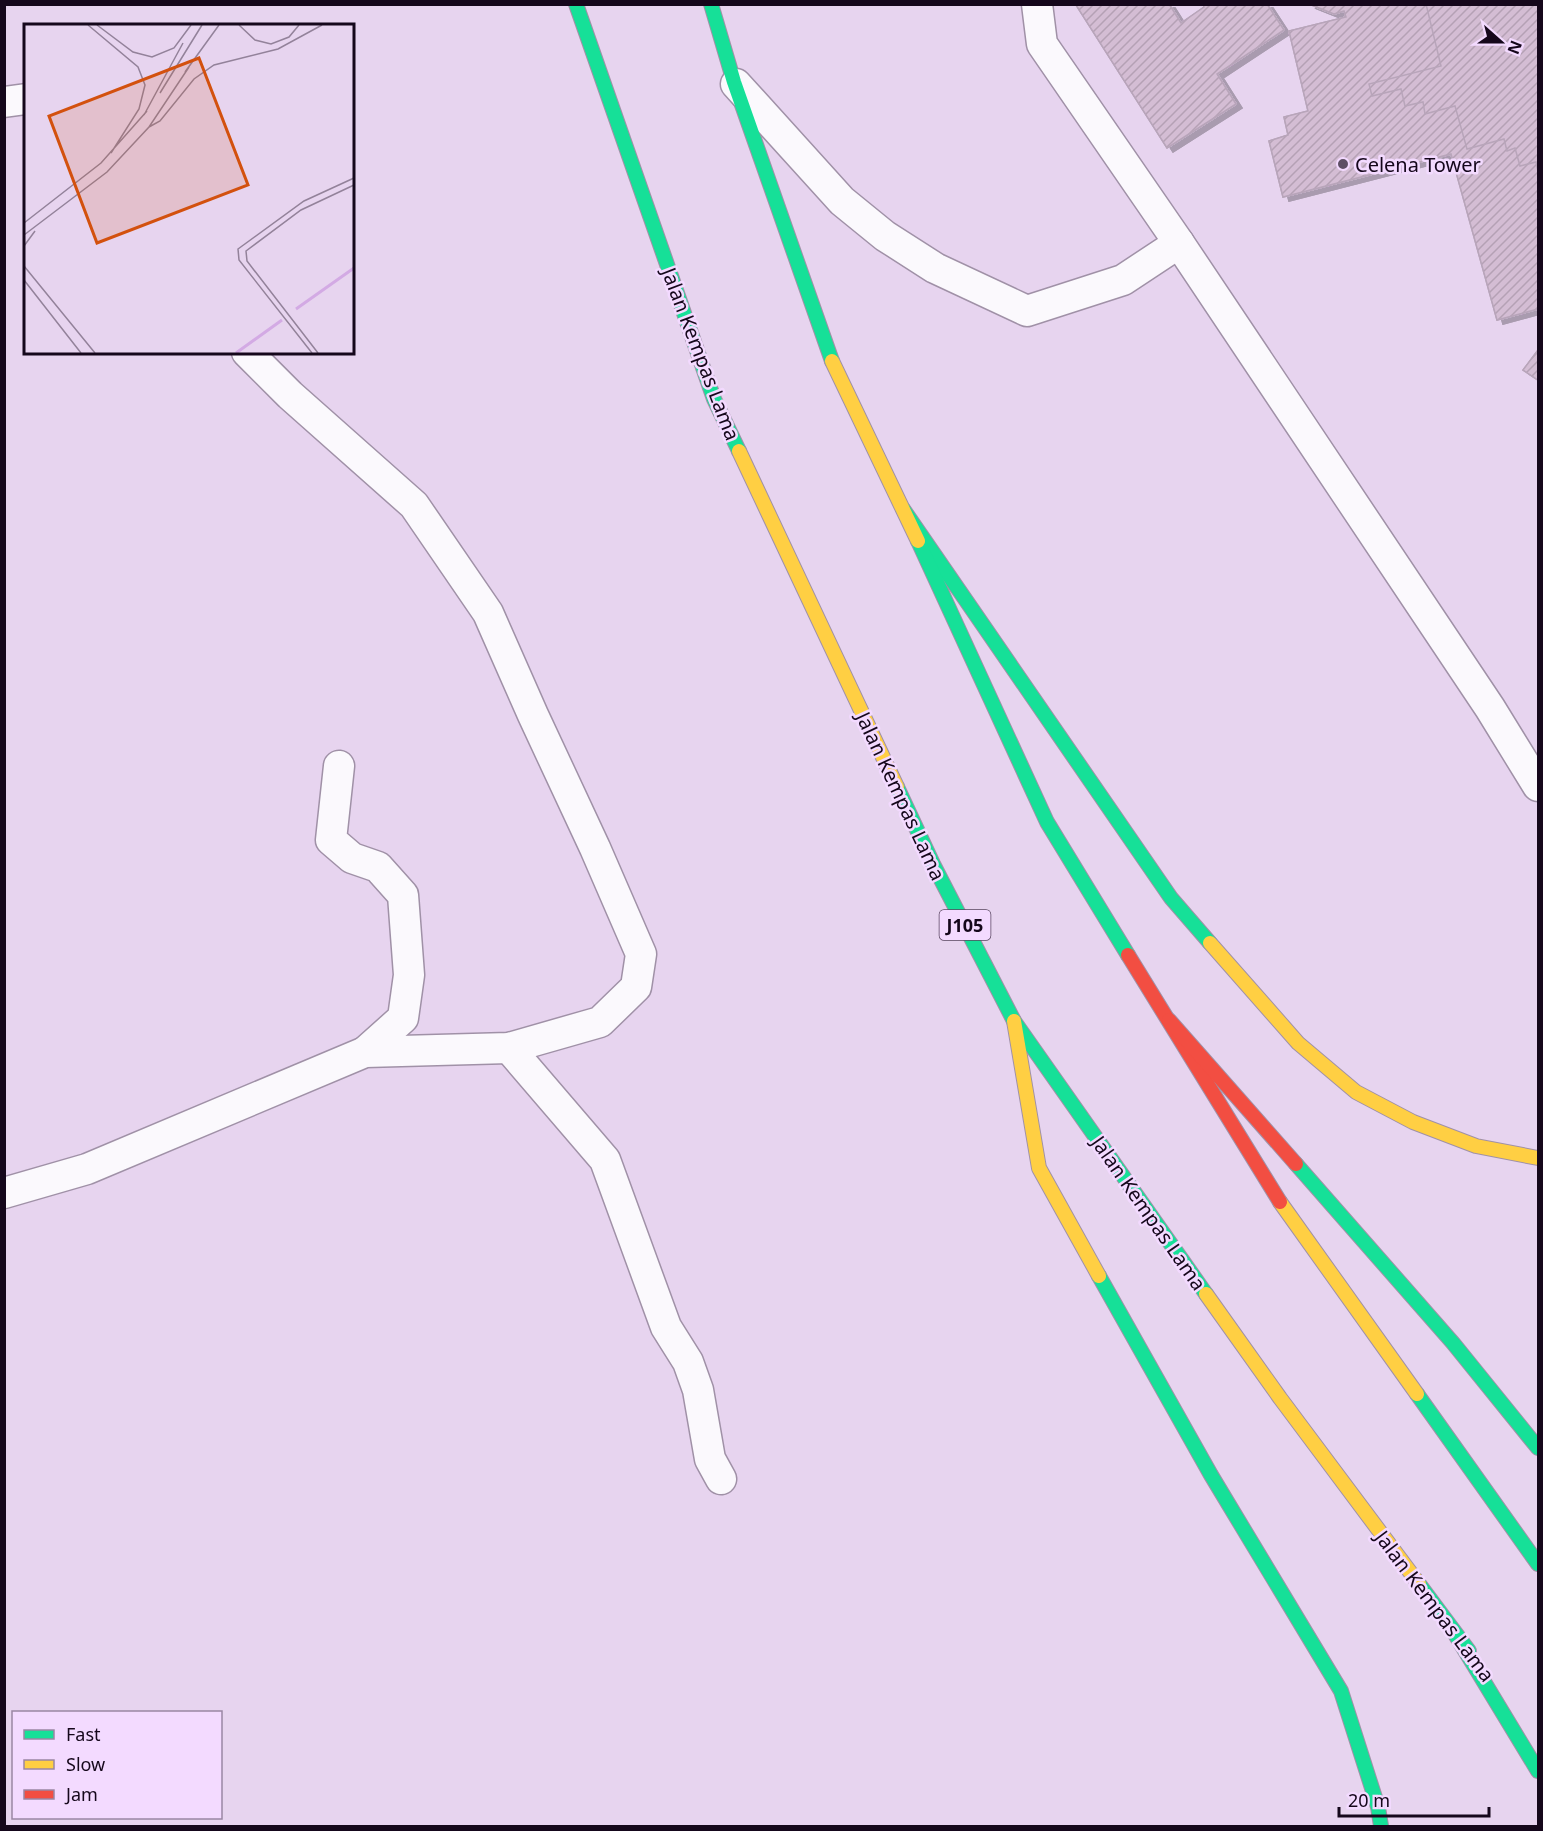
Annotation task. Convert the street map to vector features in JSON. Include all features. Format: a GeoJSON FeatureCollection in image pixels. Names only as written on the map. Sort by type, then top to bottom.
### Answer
{"type":"FeatureCollection","features":[{"type":"Feature","properties":{"kind":"main road","name":"Jalan Kempas Lama"},"geometry":{"type":"LineString","coordinates":[[576,4],[714,399],[933,864],[1014,1021],[1280,1398],[1539,1744]]}},
{"type":"Feature","properties":{"kind":"main road"},"geometry":{"type":"LineString","coordinates":[[711,4],[734,82],[833,363],[1047,822],[1273,1192],[1539,1564]]}},
{"type":"Feature","properties":{"kind":"main road"},"geometry":{"type":"LineString","coordinates":[[903,509],[1172,898],[1298,1043],[1356,1092],[1413,1122],[1476,1146],[1539,1158]]}},
{"type":"Feature","properties":{"kind":"main road"},"geometry":{"type":"LineString","coordinates":[[1169,1020],[1453,1343],[1539,1448]]}},
{"type":"Feature","properties":{"kind":"main road"},"geometry":{"type":"LineString","coordinates":[[1014,1021],[1039,1168],[1211,1475],[1341,1691],[1381,1827]]}},
{"type":"Feature","properties":{"kind":"main road"},"geometry":{"type":"LineString","coordinates":[[1452,1629],[1539,1771]]}},
{"type":"Feature","properties":{"kind":"lane"},"geometry":{"type":"LineString","coordinates":[[1037,4],[1042,44],[1179,243],[1490,708],[1539,786]]}},
{"type":"Feature","properties":{"kind":"lane"},"geometry":{"type":"LineString","coordinates":[[734,82],[842,201],[885,236],[934,268],[1027,311],[1123,280],[1179,243]]}},
{"type":"Feature","properties":{"kind":"lane"},"geometry":{"type":"LineString","coordinates":[[4,102],[24,99]]}},
{"type":"Feature","properties":{"kind":"lane"},"geometry":{"type":"LineString","coordinates":[[249,354],[290,395],[414,505],[488,613],[641,954],[636,987],[600,1022],[509,1048],[365,1052]]}},
{"type":"Feature","properties":{"kind":"lane"},"geometry":{"type":"LineString","coordinates":[[4,1193],[87,1169],[365,1052],[403,1018],[409,975],[404,895],[378,867],[352,858],[331,840],[339,766]]}},
{"type":"Feature","properties":{"kind":"lane"},"geometry":{"type":"LineString","coordinates":[[509,1048],[605,1160],[666,1327],[688,1362],[698,1390],[710,1459],[721,1479]]}},
{"type":"Feature","properties":{"kind":"building"},"geometry":{"type":"Polygon","coordinates":[[[1169,4],[1181,23],[1204,7],[1203,4],[1267,4],[1284,30],[1217,74],[1236,104],[1167,148],[1076,5],[1169,4]]]}},
{"type":"Feature","properties":{"kind":"building"},"geometry":{"type":"Polygon","coordinates":[[[1169,4],[1181,23],[1204,7],[1203,4],[1267,4],[1284,30],[1217,74],[1236,104],[1167,148],[1076,5],[1169,4]]]}},
{"type":"Feature","properties":{"kind":"building","name":"Celena Tower"},"geometry":{"type":"Polygon","coordinates":[[[1309,4],[1538,4],[1538,309],[1497,320],[1451,154],[1283,197],[1269,141],[1288,135],[1284,117],[1308,111],[1289,31],[1346,17],[1344,11],[1334,14],[1309,4]]]}},
{"type":"Feature","properties":{"kind":"building","name":"Celena Tower"},"geometry":{"type":"Polygon","coordinates":[[[1309,4],[1426,4],[1441,66],[1369,84],[1372,96],[1401,89],[1405,106],[1423,102],[1425,114],[1455,106],[1467,149],[1504,139],[1507,151],[1515,148],[1520,166],[1536,162],[1538,171],[1538,309],[1497,320],[1451,154],[1283,197],[1269,141],[1288,135],[1284,117],[1308,111],[1289,31],[1346,17],[1344,11],[1334,14],[1309,4]]]}},
{"type":"Feature","properties":{"kind":"building"},"geometry":{"type":"Polygon","coordinates":[[[1538,350],[1538,380],[1523,370],[1538,350]]]}},
{"type":"Feature","properties":{"kind":"building"},"geometry":{"type":"Polygon","coordinates":[[[1538,350],[1538,380],[1523,370],[1538,350]]]}},
{"type":"Feature","properties":{"kind":"traffic: fast"},"geometry":{"type":"LineString","coordinates":[[576,4],[714,399],[739,451]]}},
{"type":"Feature","properties":{"kind":"traffic: fast"},"geometry":{"type":"LineString","coordinates":[[711,4],[734,82],[832,361]]}},
{"type":"Feature","properties":{"kind":"traffic: fast"},"geometry":{"type":"LineString","coordinates":[[903,509],[1171,898],[1210,943]]}},
{"type":"Feature","properties":{"kind":"traffic: fast"},"geometry":{"type":"LineString","coordinates":[[918,541],[1047,822],[1128,955]]}},
{"type":"Feature","properties":{"kind":"traffic: fast"},"geometry":{"type":"LineString","coordinates":[[897,787],[933,864],[1014,1021],[1206,1294]]}},
{"type":"Feature","properties":{"kind":"traffic: fast"},"geometry":{"type":"LineString","coordinates":[[1296,1164],[1453,1343],[1538,1448]]}},
{"type":"Feature","properties":{"kind":"traffic: fast"},"geometry":{"type":"LineString","coordinates":[[1099,1276],[1211,1475],[1341,1691],[1378,1807],[1381,1826]]}},
{"type":"Feature","properties":{"kind":"traffic: fast"},"geometry":{"type":"LineString","coordinates":[[1417,1394],[1538,1564]]}},
{"type":"Feature","properties":{"kind":"traffic: fast"},"geometry":{"type":"LineString","coordinates":[[1419,1584],[1469,1651]]}},
{"type":"Feature","properties":{"kind":"traffic: fast"},"geometry":{"type":"LineString","coordinates":[[1452,1629],[1538,1771]]}},
{"type":"Feature","properties":{"kind":"traffic: slow"},"geometry":{"type":"LineString","coordinates":[[832,361],[918,541]]}},
{"type":"Feature","properties":{"kind":"traffic: slow"},"geometry":{"type":"LineString","coordinates":[[739,451],[897,787]]}},
{"type":"Feature","properties":{"kind":"traffic: slow"},"geometry":{"type":"LineString","coordinates":[[1210,943],[1298,1043],[1356,1092],[1413,1122],[1476,1146],[1538,1158]]}},
{"type":"Feature","properties":{"kind":"traffic: slow"},"geometry":{"type":"LineString","coordinates":[[1014,1021],[1039,1168],[1099,1276]]}},
{"type":"Feature","properties":{"kind":"traffic: slow"},"geometry":{"type":"LineString","coordinates":[[1280,1202],[1417,1394]]}},
{"type":"Feature","properties":{"kind":"traffic: slow"},"geometry":{"type":"LineString","coordinates":[[1206,1294],[1280,1398],[1419,1584]]}},
{"type":"Feature","properties":{"kind":"traffic: jam"},"geometry":{"type":"LineString","coordinates":[[1128,955],[1280,1202]]}},
{"type":"Feature","properties":{"kind":"traffic: jam"},"geometry":{"type":"LineString","coordinates":[[1169,1020],[1296,1164]]}},
{"type":"Feature","properties":{"kind":"place","name":"Celena Tower"},"geometry":{"type":"Point","coordinates":[1343,164]}}]}
